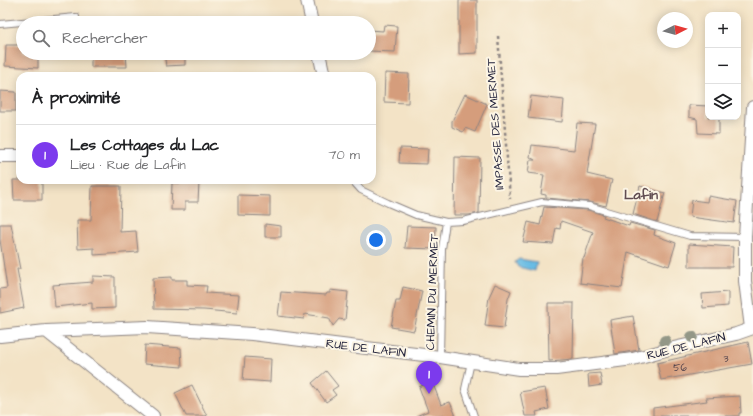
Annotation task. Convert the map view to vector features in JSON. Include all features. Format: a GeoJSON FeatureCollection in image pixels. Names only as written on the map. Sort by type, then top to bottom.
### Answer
{"type":"FeatureCollection","features":[{"type":"Feature","properties":{"kind":"street"},"geometry":{"type":"LineString","coordinates":[[307,0],[310,16]]}},
{"type":"Feature","properties":{"kind":"street"},"geometry":{"type":"LineString","coordinates":[[321,60],[323,72]]}},
{"type":"Feature","properties":{"kind":"street"},"geometry":{"type":"LineString","coordinates":[[752,328],[745,281],[745,237],[753,107]]}},
{"type":"Feature","properties":{"kind":"street"},"geometry":{"type":"LineString","coordinates":[[0,156],[16,156]]}},
{"type":"Feature","properties":{"kind":"street","name":"RUE DE LAFIN"},"geometry":{"type":"LineString","coordinates":[[0,336],[46,331],[147,327],[252,334],[440,357],[519,369],[556,369],[633,359],[669,349],[736,334],[752,328]]}},
{"type":"Feature","properties":{"kind":"street"},"geometry":{"type":"LineString","coordinates":[[46,331],[153,416]]}},
{"type":"Feature","properties":{"kind":"lane"},"geometry":{"type":"LineString","coordinates":[[0,24],[16,23]]}},
{"type":"Feature","properties":{"kind":"lane"},"geometry":{"type":"LineString","coordinates":[[356,184],[361,190],[416,215],[446,222]]}},
{"type":"Feature","properties":{"kind":"lane","name":"CHEMIN DU MERMET"},"geometry":{"type":"LineString","coordinates":[[440,357],[442,249],[446,222],[463,221],[511,211],[542,202],[589,206],[690,236],[745,237]]}},
{"type":"Feature","properties":{"kind":"lane"},"geometry":{"type":"LineString","coordinates":[[471,362],[465,389],[474,416]]}},
{"type":"Feature","properties":{"kind":"path","name":"IMPASSE DES MERMET"},"geometry":{"type":"LineString","coordinates":[[498,36],[511,211]]}},
{"type":"Feature","properties":{"kind":"water"},"geometry":{"type":"Polygon","coordinates":[[[519,259],[537,262],[535,271],[518,267],[515,262],[519,259]]]}},
{"type":"Feature","properties":{"kind":"building"},"geometry":{"type":"Polygon","coordinates":[[[459,0],[477,0],[477,53],[459,54],[459,0]]]}},
{"type":"Feature","properties":{"kind":"building"},"geometry":{"type":"Polygon","coordinates":[[[384,25],[397,26],[395,52],[376,51],[376,30],[383,31],[384,25]]]}},
{"type":"Feature","properties":{"kind":"building"},"geometry":{"type":"Polygon","coordinates":[[[6,45],[16,45],[16,60],[38,60],[38,68],[5,66],[6,45]]]}},
{"type":"Feature","properties":{"kind":"building"},"geometry":{"type":"Polygon","coordinates":[[[91,60],[126,60],[127,67],[91,67],[91,60]]]}},
{"type":"Feature","properties":{"kind":"building"},"geometry":{"type":"Polygon","coordinates":[[[165,60],[185,60],[185,65],[166,66],[165,60]]]}},
{"type":"Feature","properties":{"kind":"building"},"geometry":{"type":"Polygon","coordinates":[[[385,73],[409,74],[408,103],[384,102],[385,73]]]}},
{"type":"Feature","properties":{"kind":"building"},"geometry":{"type":"Polygon","coordinates":[[[0,91],[16,92],[16,111],[0,111],[0,91]]]}},
{"type":"Feature","properties":{"kind":"building"},"geometry":{"type":"Polygon","coordinates":[[[465,94],[487,104],[475,132],[465,128],[463,132],[452,127],[452,121],[465,94]]]}},
{"type":"Feature","properties":{"kind":"building"},"geometry":{"type":"Polygon","coordinates":[[[531,96],[564,100],[562,122],[528,118],[531,96]]]}},
{"type":"Feature","properties":{"kind":"building"},"geometry":{"type":"Polygon","coordinates":[[[689,105],[705,106],[705,120],[719,120],[719,134],[698,133],[697,119],[689,117],[689,105]]]}},
{"type":"Feature","properties":{"kind":"building"},"geometry":{"type":"Polygon","coordinates":[[[577,123],[595,124],[587,174],[612,180],[606,206],[590,202],[546,198],[546,195],[541,194],[544,175],[528,173],[530,160],[535,160],[530,157],[532,145],[574,150],[577,123]]]}},
{"type":"Feature","properties":{"kind":"building"},"geometry":{"type":"Polygon","coordinates":[[[400,148],[428,149],[427,164],[399,163],[400,148]]]}},
{"type":"Feature","properties":{"kind":"building"},"geometry":{"type":"Polygon","coordinates":[[[455,157],[480,158],[479,213],[454,215],[455,157]]]}},
{"type":"Feature","properties":{"kind":"building"},"geometry":{"type":"Polygon","coordinates":[[[13,180],[16,180],[16,184],[42,184],[42,200],[14,200],[13,180]]]}},
{"type":"Feature","properties":{"kind":"building"},"geometry":{"type":"Polygon","coordinates":[[[172,184],[199,184],[198,202],[185,202],[185,210],[171,210],[172,184]]]}},
{"type":"Feature","properties":{"kind":"building"},"geometry":{"type":"Polygon","coordinates":[[[92,186],[121,186],[120,232],[136,231],[138,252],[94,255],[94,248],[78,249],[77,220],[91,220],[92,186]]]}},
{"type":"Feature","properties":{"kind":"building"},"geometry":{"type":"Polygon","coordinates":[[[640,186],[665,193],[657,222],[633,214],[640,186]]]}},
{"type":"Feature","properties":{"kind":"building"},"geometry":{"type":"Polygon","coordinates":[[[238,195],[270,196],[270,216],[238,215],[238,195]]]}},
{"type":"Feature","properties":{"kind":"building"},"geometry":{"type":"Polygon","coordinates":[[[708,196],[737,201],[734,223],[690,217],[692,200],[707,202],[708,196]]]}},
{"type":"Feature","properties":{"kind":"building"},"geometry":{"type":"Polygon","coordinates":[[[544,207],[588,210],[629,226],[630,223],[655,230],[654,235],[676,243],[669,266],[628,252],[622,288],[580,283],[583,258],[593,232],[561,221],[560,229],[556,228],[553,244],[523,242],[528,222],[540,225],[544,207]]]}},
{"type":"Feature","properties":{"kind":"building"},"geometry":{"type":"Polygon","coordinates":[[[0,224],[11,224],[20,269],[17,269],[24,308],[0,313],[0,289],[7,288],[0,240],[0,224]]]}},
{"type":"Feature","properties":{"kind":"building"},"geometry":{"type":"Polygon","coordinates":[[[265,224],[281,226],[281,237],[265,237],[265,224]]]}},
{"type":"Feature","properties":{"kind":"building"},"geometry":{"type":"Polygon","coordinates":[[[407,226],[436,227],[435,249],[405,248],[407,226]]]}},
{"type":"Feature","properties":{"kind":"building"},"geometry":{"type":"Polygon","coordinates":[[[689,244],[733,247],[732,267],[689,267],[689,244]]]}},
{"type":"Feature","properties":{"kind":"building"},"geometry":{"type":"Polygon","coordinates":[[[93,276],[115,277],[115,308],[92,309],[92,303],[55,307],[53,285],[93,282],[93,276]]]}},
{"type":"Feature","properties":{"kind":"building"},"geometry":{"type":"Polygon","coordinates":[[[172,277],[172,280],[187,280],[187,285],[207,286],[206,293],[239,295],[237,313],[204,310],[154,309],[153,278],[172,277]]]}},
{"type":"Feature","properties":{"kind":"building"},"geometry":{"type":"Polygon","coordinates":[[[495,284],[511,291],[508,299],[504,328],[485,326],[489,297],[495,284]]]}},
{"type":"Feature","properties":{"kind":"building"},"geometry":{"type":"Polygon","coordinates":[[[403,287],[422,291],[414,331],[391,327],[396,301],[400,301],[403,287]]]}},
{"type":"Feature","properties":{"kind":"building"},"geometry":{"type":"Polygon","coordinates":[[[330,290],[348,292],[345,320],[339,319],[333,326],[329,318],[305,314],[304,319],[278,316],[281,292],[326,295],[327,293],[330,293],[330,290]]]}},
{"type":"Feature","properties":{"kind":"building"},"geometry":{"type":"Polygon","coordinates":[[[728,292],[728,306],[703,308],[702,294],[728,292]]]}},
{"type":"Feature","properties":{"kind":"building"},"geometry":{"type":"Polygon","coordinates":[[[548,303],[574,303],[573,359],[549,361],[548,303]]]}},
{"type":"Feature","properties":{"kind":"building"},"geometry":{"type":"Polygon","coordinates":[[[633,316],[639,350],[615,354],[610,320],[633,316]]]}},
{"type":"Feature","properties":{"kind":"building"},"geometry":{"type":"Polygon","coordinates":[[[748,342],[752,364],[661,380],[657,363],[748,342]]]}},
{"type":"Feature","properties":{"kind":"building"},"geometry":{"type":"Polygon","coordinates":[[[145,345],[181,348],[182,367],[144,364],[145,345]]]}},
{"type":"Feature","properties":{"kind":"building"},"geometry":{"type":"Polygon","coordinates":[[[245,357],[271,359],[270,382],[243,380],[245,357]]]}},
{"type":"Feature","properties":{"kind":"building"},"geometry":{"type":"Polygon","coordinates":[[[326,371],[338,386],[332,390],[336,395],[326,402],[312,383],[326,371]]]}},
{"type":"Feature","properties":{"kind":"building"},"geometry":{"type":"Polygon","coordinates":[[[600,373],[602,385],[589,387],[588,374],[600,373]]]}},
{"type":"Feature","properties":{"kind":"building"},"geometry":{"type":"Polygon","coordinates":[[[432,381],[441,405],[450,402],[456,416],[416,416],[428,411],[419,387],[432,381]]]}},
{"type":"Feature","properties":{"kind":"building"},"geometry":{"type":"Polygon","coordinates":[[[192,385],[207,416],[186,416],[175,393],[192,385]]]}},
{"type":"Feature","properties":{"kind":"building"},"geometry":{"type":"Polygon","coordinates":[[[545,388],[549,409],[536,412],[537,416],[525,416],[520,392],[545,388]]]}},
{"type":"Feature","properties":{"kind":"building"},"geometry":{"type":"Polygon","coordinates":[[[740,396],[741,413],[739,413],[739,416],[653,416],[653,408],[707,401],[706,398],[740,396]]]}},
{"type":"Feature","properties":{"kind":"place","name":"Les Cottages du Lac"},"geometry":{"type":"Point","coordinates":[429,394]}},
{"type":"Feature","properties":{"kind":"district","name":"Lafin"},"geometry":{"type":"Point","coordinates":[641,194]}}]}
